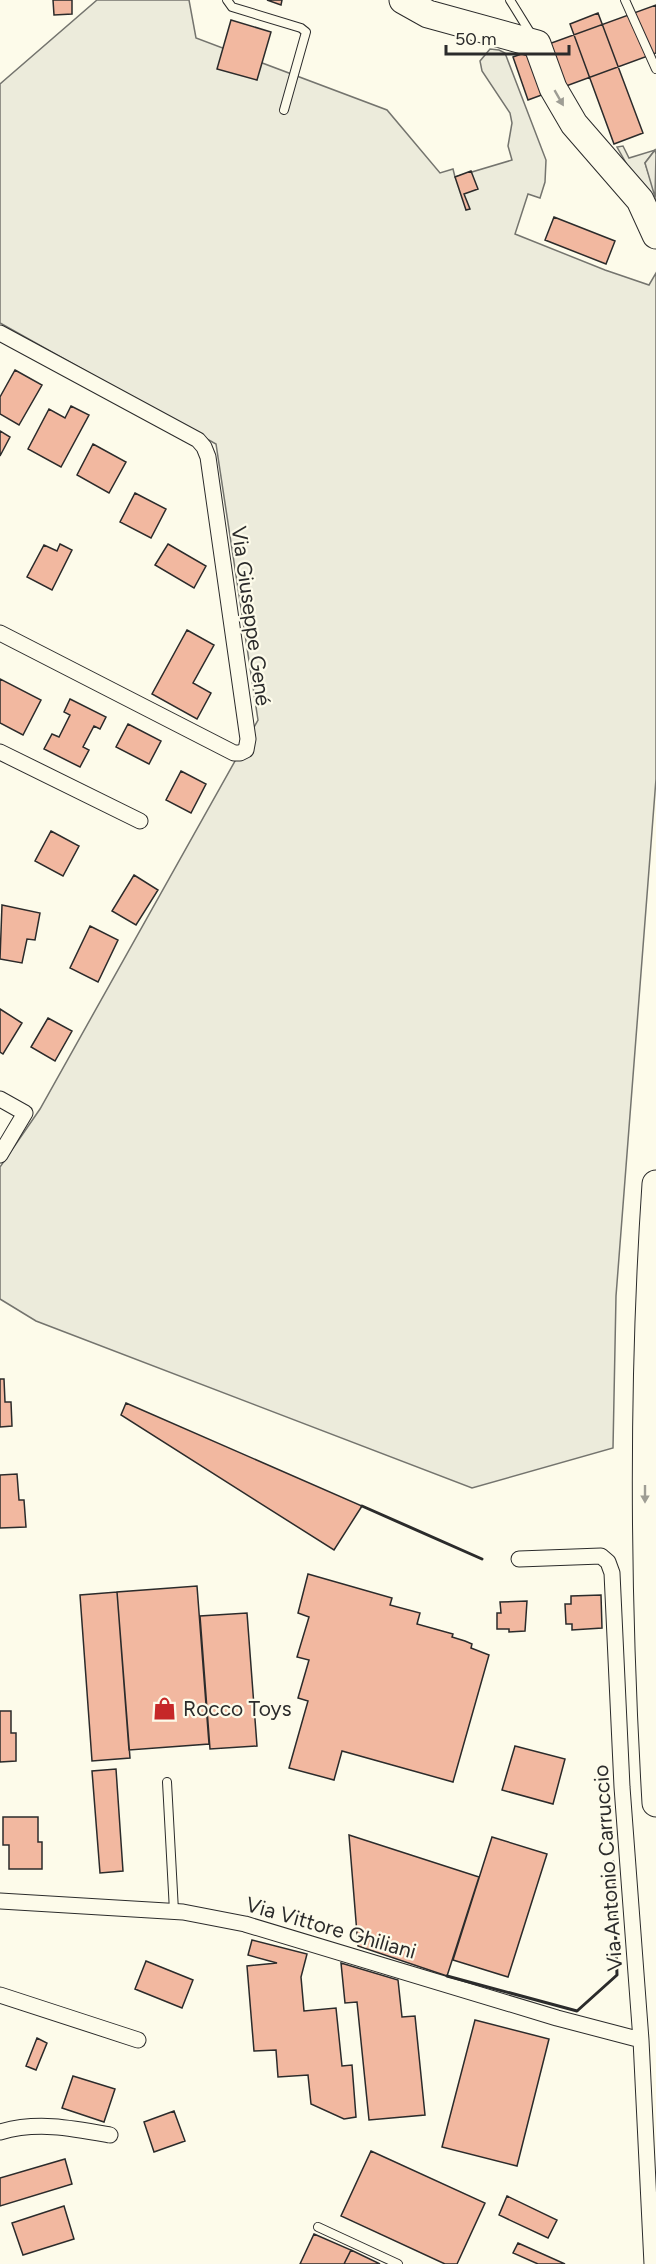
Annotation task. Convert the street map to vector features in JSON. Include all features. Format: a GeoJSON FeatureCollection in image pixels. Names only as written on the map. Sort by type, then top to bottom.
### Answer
{"type":"FeatureCollection","features":[{"type":"Feature","properties":{"kind":"highway"},"geometry":{"type":"LineString","coordinates":[[403,0],[428,14],[537,44],[553,88],[574,124],[640,200],[656,235]]}},
{"type":"Feature","properties":{"kind":"highway"},"geometry":{"type":"LineString","coordinates":[[656,1184],[649,1298],[645,1487],[648,1655],[656,1803]]}},
{"type":"Feature","properties":{"kind":"street","name":"Via Giuseppe Gené"},"geometry":{"type":"LineString","coordinates":[[0,333],[198,440],[204,447],[208,457],[248,739],[246,750],[234,753],[0,633]]}},
{"type":"Feature","properties":{"kind":"street"},"geometry":{"type":"LineString","coordinates":[[0,752],[140,821]]}},
{"type":"Feature","properties":{"kind":"street"},"geometry":{"type":"LineString","coordinates":[[0,1099],[25,1113],[0,1155]]}},
{"type":"Feature","properties":{"kind":"street","name":"Via Antonio Carruccio"},"geometry":{"type":"LineString","coordinates":[[519,1559],[595,1555],[605,1558],[611,1568],[623,1797],[649,2154],[652,2264]]}},
{"type":"Feature","properties":{"kind":"street","name":"Via Vittore Ghiliani"},"geometry":{"type":"LineString","coordinates":[[0,1901],[174,1911],[245,1923],[557,2018],[641,2040]]}},
{"type":"Feature","properties":{"kind":"street"},"geometry":{"type":"LineString","coordinates":[[0,1995],[138,2040]]}},
{"type":"Feature","properties":{"kind":"street"},"geometry":{"type":"LineString","coordinates":[[0,2132],[16,2127],[50,2125],[110,2135]]}},
{"type":"Feature","properties":{"kind":"lane"},"geometry":{"type":"LineString","coordinates":[[227,0],[232,7],[302,28],[306,32],[284,110]]}},
{"type":"Feature","properties":{"kind":"lane"},"geometry":{"type":"LineString","coordinates":[[510,0],[537,44]]}},
{"type":"Feature","properties":{"kind":"lane"},"geometry":{"type":"LineString","coordinates":[[626,0],[656,69]]}},
{"type":"Feature","properties":{"kind":"lane"},"geometry":{"type":"LineString","coordinates":[[167,1782],[174,1911]]}},
{"type":"Feature","properties":{"kind":"lane"},"geometry":{"type":"LineString","coordinates":[[318,2228],[398,2264]]}},
{"type":"Feature","properties":{"kind":"shaded area"},"geometry":{"type":"Polygon","coordinates":[[[97,0],[189,0],[196,38],[387,110],[440,173],[453,169],[455,177],[512,160],[508,146],[512,123],[510,113],[482,71],[480,61],[490,49],[499,50],[505,53],[546,160],[545,182],[540,198],[528,194],[515,234],[649,285],[656,273],[656,779],[616,1296],[613,1448],[472,1488],[36,1321],[0,1299],[0,1167],[40,1109],[258,720],[216,444],[0,323],[0,84],[97,0]]]}},
{"type":"Feature","properties":{"kind":"shaded area"},"geometry":{"type":"Polygon","coordinates":[[[623,146],[629,158],[655,150],[645,163],[656,196],[656,216],[617,147],[623,146]]]}},
{"type":"Feature","properties":{"kind":"shaded area"},"geometry":{"type":"Polygon","coordinates":[[[655,150],[656,154],[655,197],[645,163],[655,150]]]}},
{"type":"Feature","properties":{"kind":"building"},"geometry":{"type":"Polygon","coordinates":[[[53,0],[72,0],[72,14],[54,15],[53,0]]]}},
{"type":"Feature","properties":{"kind":"building"},"geometry":{"type":"Polygon","coordinates":[[[267,0],[282,0],[281,5],[267,0]]]}},
{"type":"Feature","properties":{"kind":"building"},"geometry":{"type":"Polygon","coordinates":[[[656,5],[656,53],[528,100],[513,57],[656,5]]]}},
{"type":"Feature","properties":{"kind":"building"},"geometry":{"type":"Polygon","coordinates":[[[598,13],[643,133],[614,144],[570,24],[598,13]]]}},
{"type":"Feature","properties":{"kind":"building"},"geometry":{"type":"Polygon","coordinates":[[[231,20],[271,32],[257,80],[217,69],[231,20]]]}},
{"type":"Feature","properties":{"kind":"building"},"geometry":{"type":"Polygon","coordinates":[[[471,171],[478,189],[464,194],[470,209],[466,210],[455,177],[471,171]]]}},
{"type":"Feature","properties":{"kind":"building"},"geometry":{"type":"Polygon","coordinates":[[[554,217],[615,241],[606,264],[545,240],[554,217]]]}},
{"type":"Feature","properties":{"kind":"building"},"geometry":{"type":"Polygon","coordinates":[[[15,370],[42,385],[19,425],[0,414],[0,397],[15,370]]]}},
{"type":"Feature","properties":{"kind":"building"},"geometry":{"type":"Polygon","coordinates":[[[71,406],[89,415],[61,467],[28,449],[49,409],[65,418],[71,406]]]}},
{"type":"Feature","properties":{"kind":"building"},"geometry":{"type":"Polygon","coordinates":[[[0,431],[10,437],[0,456],[0,431]]]}},
{"type":"Feature","properties":{"kind":"building"},"geometry":{"type":"Polygon","coordinates":[[[93,444],[126,462],[109,493],[77,475],[93,444]]]}},
{"type":"Feature","properties":{"kind":"building"},"geometry":{"type":"Polygon","coordinates":[[[135,493],[166,509],[151,538],[120,522],[135,493]]]}},
{"type":"Feature","properties":{"kind":"building"},"geometry":{"type":"Polygon","coordinates":[[[60,544],[72,550],[52,590],[27,577],[44,545],[57,551],[60,544]]]}},
{"type":"Feature","properties":{"kind":"building"},"geometry":{"type":"Polygon","coordinates":[[[168,544],[206,566],[194,588],[155,565],[168,544]]]}},
{"type":"Feature","properties":{"kind":"building"},"geometry":{"type":"Polygon","coordinates":[[[187,630],[214,645],[193,683],[211,693],[197,719],[152,694],[187,630]]]}},
{"type":"Feature","properties":{"kind":"building"},"geometry":{"type":"Polygon","coordinates":[[[0,679],[41,700],[23,735],[0,723],[0,679]]]}},
{"type":"Feature","properties":{"kind":"building"},"geometry":{"type":"Polygon","coordinates":[[[70,699],[106,717],[100,729],[94,726],[83,747],[89,750],[80,767],[44,749],[52,734],[59,737],[70,715],[64,712],[70,699]]]}},
{"type":"Feature","properties":{"kind":"building"},"geometry":{"type":"Polygon","coordinates":[[[128,724],[161,741],[149,764],[116,747],[128,724]]]}},
{"type":"Feature","properties":{"kind":"building"},"geometry":{"type":"Polygon","coordinates":[[[181,771],[206,784],[191,813],[166,800],[181,771]]]}},
{"type":"Feature","properties":{"kind":"building"},"geometry":{"type":"Polygon","coordinates":[[[51,831],[79,846],[63,876],[35,861],[51,831]]]}},
{"type":"Feature","properties":{"kind":"building"},"geometry":{"type":"Polygon","coordinates":[[[134,875],[158,890],[136,925],[112,911],[134,875]]]}},
{"type":"Feature","properties":{"kind":"building"},"geometry":{"type":"Polygon","coordinates":[[[2,905],[40,913],[35,940],[27,939],[22,963],[0,959],[2,905]]]}},
{"type":"Feature","properties":{"kind":"building"},"geometry":{"type":"Polygon","coordinates":[[[90,926],[118,940],[98,982],[70,968],[90,926]]]}},
{"type":"Feature","properties":{"kind":"building"},"geometry":{"type":"Polygon","coordinates":[[[0,1009],[22,1023],[3,1054],[0,1052],[0,1009]]]}},
{"type":"Feature","properties":{"kind":"building"},"geometry":{"type":"Polygon","coordinates":[[[48,1018],[72,1031],[55,1061],[31,1047],[48,1018]]]}},
{"type":"Feature","properties":{"kind":"building"},"geometry":{"type":"Polygon","coordinates":[[[0,1379],[4,1379],[5,1402],[11,1402],[12,1426],[0,1427],[0,1379]]]}},
{"type":"Feature","properties":{"kind":"building"},"geometry":{"type":"Polygon","coordinates":[[[126,1403],[362,1506],[334,1550],[121,1415],[126,1403]]]}},
{"type":"Feature","properties":{"kind":"building"},"geometry":{"type":"Polygon","coordinates":[[[17,1474],[19,1500],[24,1500],[26,1527],[0,1528],[0,1475],[17,1474]]]}},
{"type":"Feature","properties":{"kind":"building"},"geometry":{"type":"Polygon","coordinates":[[[308,1574],[392,1598],[390,1605],[420,1613],[417,1624],[453,1634],[452,1637],[472,1644],[471,1648],[489,1655],[453,1782],[342,1751],[334,1780],[289,1768],[308,1701],[298,1698],[309,1660],[297,1657],[309,1617],[298,1613],[308,1574]]]}},
{"type":"Feature","properties":{"kind":"building"},"geometry":{"type":"Polygon","coordinates":[[[197,1586],[209,1744],[129,1750],[117,1592],[197,1586]]]}},
{"type":"Feature","properties":{"kind":"building"},"geometry":{"type":"Polygon","coordinates":[[[117,1592],[130,1758],[92,1761],[80,1595],[117,1592]]]}},
{"type":"Feature","properties":{"kind":"building"},"geometry":{"type":"Polygon","coordinates":[[[601,1595],[602,1628],[572,1630],[572,1624],[566,1624],[565,1604],[571,1604],[571,1596],[601,1595]]]}},
{"type":"Feature","properties":{"kind":"building"},"geometry":{"type":"Polygon","coordinates":[[[527,1601],[525,1631],[509,1632],[509,1629],[497,1629],[497,1613],[501,1613],[500,1602],[527,1601]]]}},
{"type":"Feature","properties":{"kind":"building"},"geometry":{"type":"Polygon","coordinates":[[[247,1613],[257,1746],[210,1749],[200,1616],[247,1613]]]}},
{"type":"Feature","properties":{"kind":"building"},"geometry":{"type":"Polygon","coordinates":[[[0,1711],[11,1711],[11,1733],[16,1733],[16,1761],[0,1762],[0,1711]]]}},
{"type":"Feature","properties":{"kind":"building"},"geometry":{"type":"Polygon","coordinates":[[[515,1746],[565,1759],[553,1804],[502,1790],[515,1746]]]}},
{"type":"Feature","properties":{"kind":"building"},"geometry":{"type":"Polygon","coordinates":[[[116,1769],[123,1871],[100,1873],[92,1771],[116,1769]]]}},
{"type":"Feature","properties":{"kind":"building"},"geometry":{"type":"Polygon","coordinates":[[[3,1817],[38,1817],[38,1842],[42,1842],[42,1869],[9,1869],[9,1845],[3,1845],[3,1817]]]}},
{"type":"Feature","properties":{"kind":"building"},"geometry":{"type":"Polygon","coordinates":[[[349,1835],[479,1877],[447,1976],[358,1946],[349,1835]]]}},
{"type":"Feature","properties":{"kind":"building"},"geometry":{"type":"Polygon","coordinates":[[[492,1837],[547,1854],[508,1977],[453,1960],[492,1837]]]}},
{"type":"Feature","properties":{"kind":"building"},"geometry":{"type":"Polygon","coordinates":[[[252,1940],[307,1954],[301,1977],[304,2011],[336,2008],[342,2066],[352,2065],[356,2117],[344,2119],[311,2104],[308,2075],[278,2077],[276,2050],[254,2051],[247,1966],[277,1963],[248,1955],[252,1940]]]}},
{"type":"Feature","properties":{"kind":"building"},"geometry":{"type":"Polygon","coordinates":[[[146,1961],[193,1980],[182,2008],[135,1989],[146,1961]]]}},
{"type":"Feature","properties":{"kind":"building"},"geometry":{"type":"Polygon","coordinates":[[[341,1963],[398,1980],[402,2017],[415,2016],[425,2115],[369,2120],[357,2002],[345,2003],[341,1963]]]}},
{"type":"Feature","properties":{"kind":"building"},"geometry":{"type":"Polygon","coordinates":[[[475,2020],[549,2039],[517,2166],[442,2147],[475,2020]]]}},
{"type":"Feature","properties":{"kind":"building"},"geometry":{"type":"Polygon","coordinates":[[[37,2038],[47,2043],[36,2070],[26,2066],[37,2038]]]}},
{"type":"Feature","properties":{"kind":"building"},"geometry":{"type":"Polygon","coordinates":[[[73,2076],[115,2089],[104,2122],[62,2108],[73,2076]]]}},
{"type":"Feature","properties":{"kind":"building"},"geometry":{"type":"Polygon","coordinates":[[[174,2111],[185,2141],[154,2152],[144,2122],[174,2111]]]}},
{"type":"Feature","properties":{"kind":"building"},"geometry":{"type":"Polygon","coordinates":[[[371,2151],[485,2203],[457,2264],[445,2264],[341,2216],[371,2151]]]}},
{"type":"Feature","properties":{"kind":"building"},"geometry":{"type":"Polygon","coordinates":[[[65,2159],[72,2184],[0,2206],[0,2178],[65,2159]]]}},
{"type":"Feature","properties":{"kind":"building"},"geometry":{"type":"Polygon","coordinates":[[[507,2196],[557,2220],[548,2238],[499,2215],[507,2196]]]}},
{"type":"Feature","properties":{"kind":"building"},"geometry":{"type":"Polygon","coordinates":[[[64,2206],[74,2239],[23,2255],[12,2223],[64,2206]]]}},
{"type":"Feature","properties":{"kind":"building"},"geometry":{"type":"Polygon","coordinates":[[[314,2234],[351,2250],[344,2264],[300,2264],[314,2234]]]}},
{"type":"Feature","properties":{"kind":"building"},"geometry":{"type":"Polygon","coordinates":[[[518,2243],[565,2264],[538,2264],[513,2253],[518,2243]]]}},
{"type":"Feature","properties":{"kind":"building"},"geometry":{"type":"Polygon","coordinates":[[[351,2250],[380,2264],[344,2264],[351,2250]]]}},
{"type":"Feature","properties":{"kind":"wall"},"geometry":{"type":"LineString","coordinates":[[362,1506],[482,1559]]}},
{"type":"Feature","properties":{"kind":"wall"},"geometry":{"type":"LineString","coordinates":[[447,1976],[577,2011],[617,1975],[613,1862]]}},
{"type":"Feature","properties":{"kind":"place","name":"Rocco Toys"},"geometry":{"type":"Point","coordinates":[165,1709]}}]}
